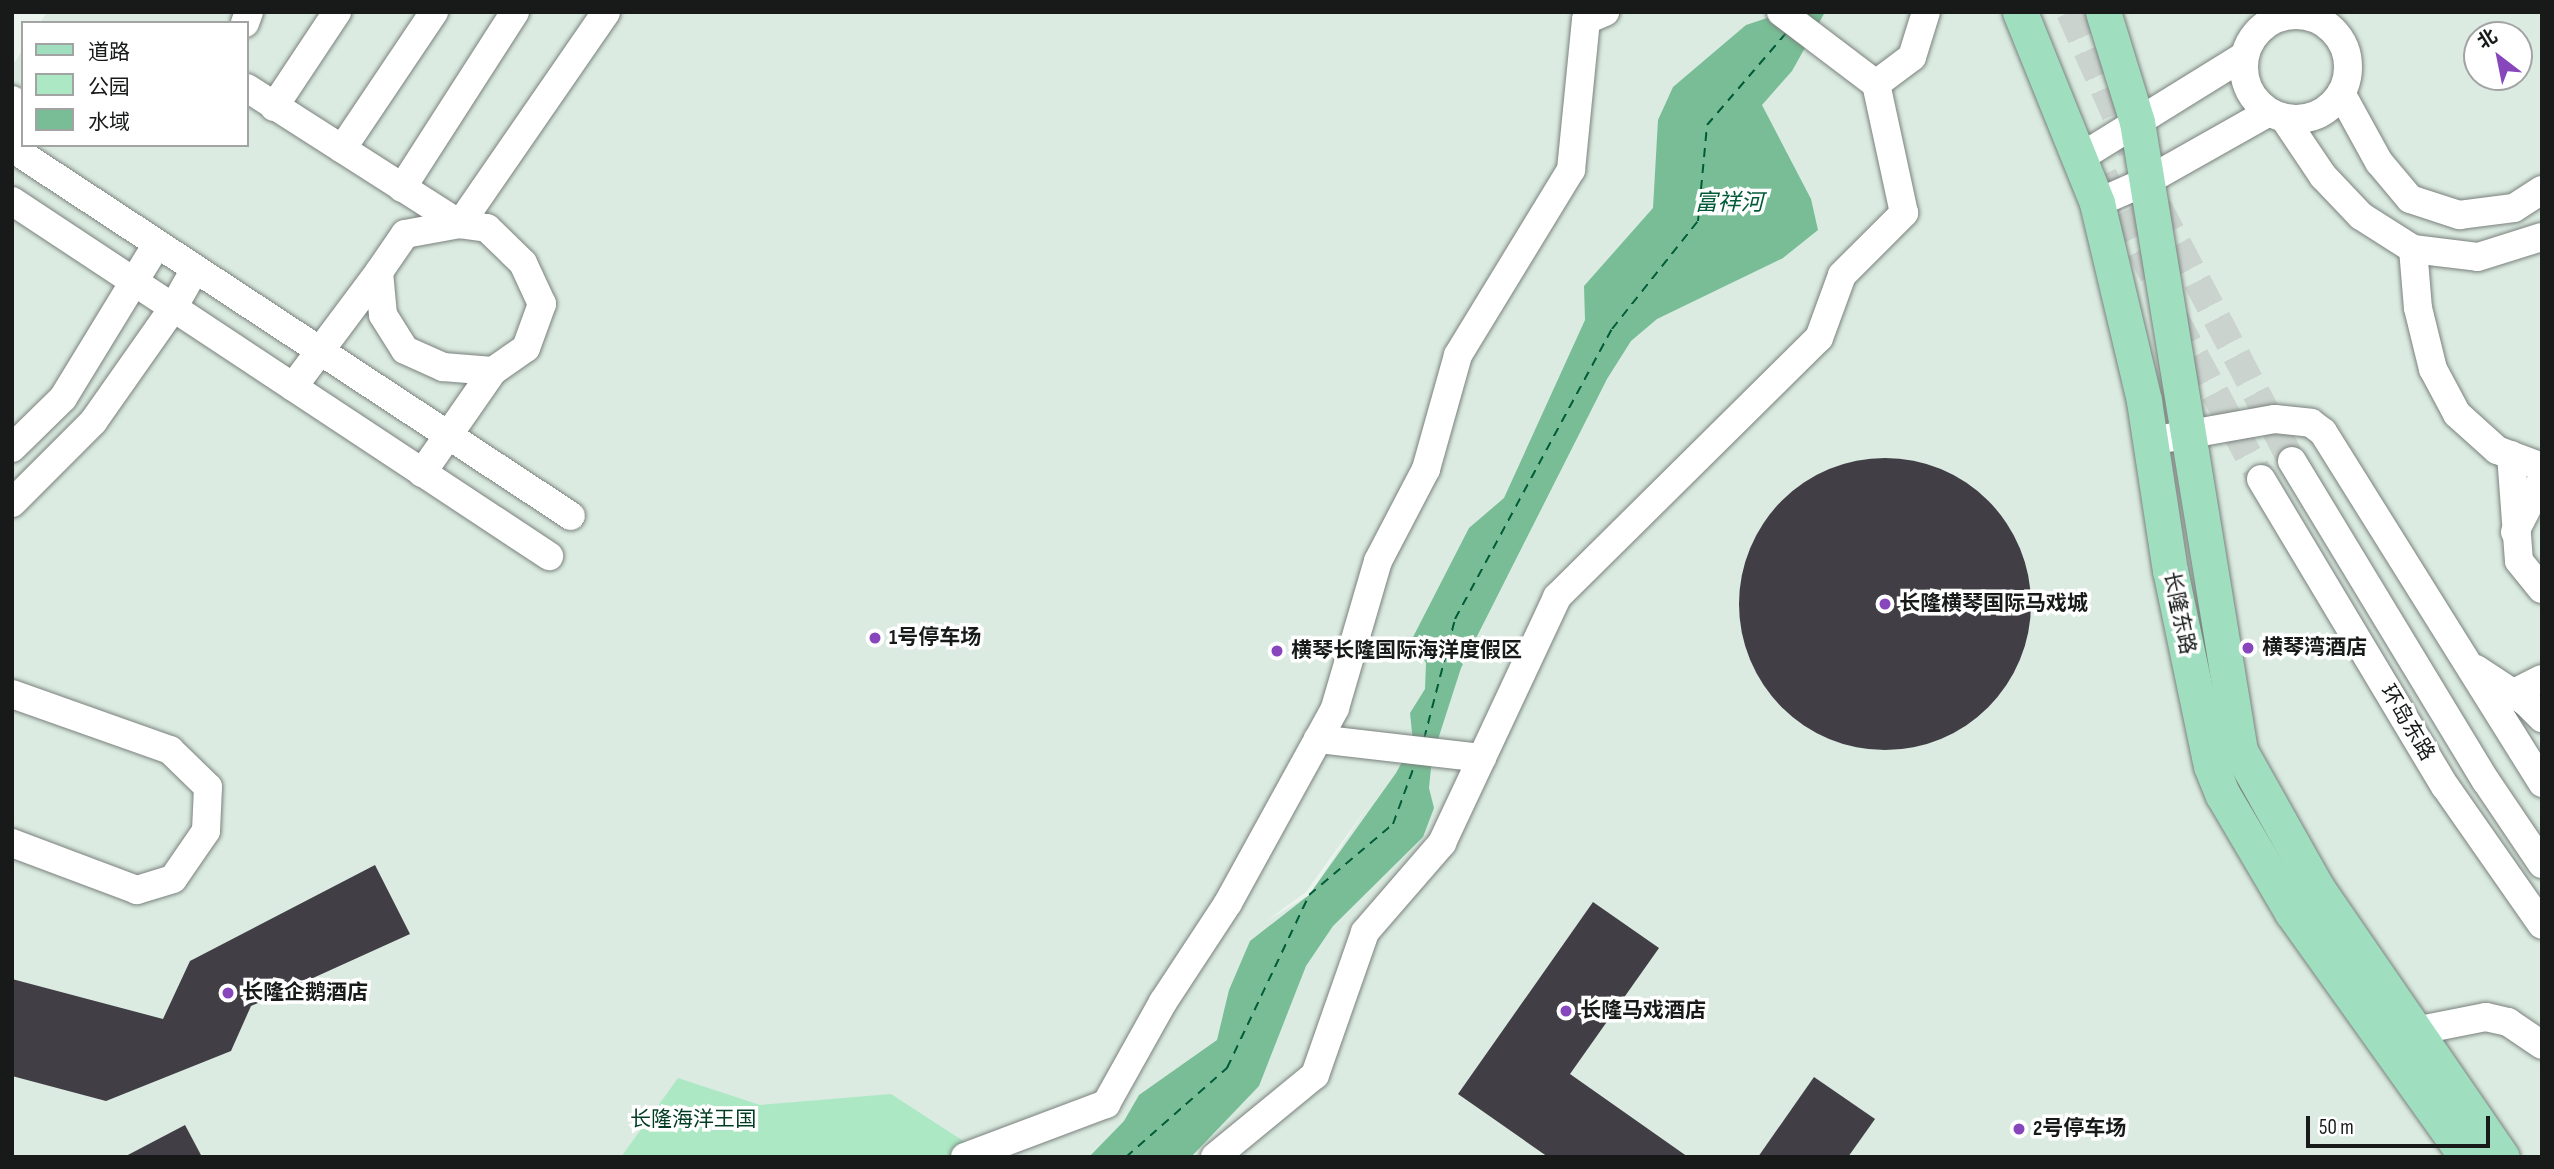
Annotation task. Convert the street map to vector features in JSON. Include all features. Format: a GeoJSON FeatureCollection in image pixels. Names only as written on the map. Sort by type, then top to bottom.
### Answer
{"type":"FeatureCollection","features":[{"type":"Feature","properties":{"kind":"main road","name":"长隆东路"},"geometry":{"type":"LineString","coordinates":[[2020,12],[2081,157],[2097,203],[2151,441],[2170,570],[2211,766],[2223,795],[2292,912],[2467,1157]]}},
{"type":"Feature","properties":{"kind":"main road","name":"长隆东路"},"geometry":{"type":"LineString","coordinates":[[2103,12],[2137,122],[2240,751],[2317,888],[2502,1157]]}},
{"type":"Feature","properties":{"kind":"street"},"geometry":{"type":"LineString","coordinates":[[274,107],[337,12]]}},
{"type":"Feature","properties":{"kind":"street"},"geometry":{"type":"LineString","coordinates":[[342,149],[433,12]]}},
{"type":"Feature","properties":{"kind":"street"},"geometry":{"type":"LineString","coordinates":[[402,188],[515,12]]}},
{"type":"Feature","properties":{"kind":"street"},"geometry":{"type":"LineString","coordinates":[[460,225],[606,12]]}},
{"type":"Feature","properties":{"kind":"street"},"geometry":{"type":"LineString","coordinates":[[965,1157],[1106,1104],[1163,1002],[1228,903],[1335,708],[1378,561],[1426,469],[1458,355],[1571,170],[1586,20],[1605,12]]}},
{"type":"Feature","properties":{"kind":"street"},"geometry":{"type":"LineString","coordinates":[[1215,1157],[1315,1075],[1365,932],[1442,843],[1557,597],[1819,338],[1842,275],[1904,213],[1876,84],[1781,12]]}},
{"type":"Feature","properties":{"kind":"street"},"geometry":{"type":"LineString","coordinates":[[1876,84],[1912,57],[1926,12]]}},
{"type":"Feature","properties":{"kind":"street"},"geometry":{"type":"LineString","coordinates":[[2081,157],[2244,56],[2267,19],[2297,14],[2330,27],[2347,58],[2341,93],[2317,115],[2276,115],[2145,182],[2097,203]]}},
{"type":"Feature","properties":{"kind":"street"},"geometry":{"type":"LineString","coordinates":[[2244,56],[2247,88],[2276,115],[2323,176],[2361,216],[2413,249],[2478,257],[2542,237]]}},
{"type":"Feature","properties":{"kind":"street"},"geometry":{"type":"LineString","coordinates":[[248,89],[460,225]]}},
{"type":"Feature","properties":{"kind":"street"},"geometry":{"type":"LineString","coordinates":[[2341,93],[2379,162],[2410,199],[2459,215],[2514,208],[2542,190]]}},
{"type":"Feature","properties":{"kind":"street"},"geometry":{"type":"LineString","coordinates":[[12,100],[21,128]]}},
{"type":"Feature","properties":{"kind":"street"},"geometry":{"type":"LineString","coordinates":[[25,152],[157,244],[571,516]]}},
{"type":"Feature","properties":{"kind":"street"},"geometry":{"type":"LineString","coordinates":[[12,201],[549,556]]}},
{"type":"Feature","properties":{"kind":"street"},"geometry":{"type":"LineString","coordinates":[[293,387],[405,234],[460,225],[488,228],[523,263],[541,304],[526,348],[493,370],[422,473]]}},
{"type":"Feature","properties":{"kind":"street"},"geometry":{"type":"LineString","coordinates":[[12,448],[64,398],[132,281],[157,244]]}},
{"type":"Feature","properties":{"kind":"street"},"geometry":{"type":"LineString","coordinates":[[2413,249],[2418,307],[2433,369],[2458,414],[2497,450],[2542,467]]}},
{"type":"Feature","properties":{"kind":"street"},"geometry":{"type":"LineString","coordinates":[[12,503],[93,422],[173,308],[195,269]]}},
{"type":"Feature","properties":{"kind":"street"},"geometry":{"type":"LineString","coordinates":[[379,272],[383,315],[405,350],[443,367],[493,370]]}},
{"type":"Feature","properties":{"kind":"street"},"geometry":{"type":"LineString","coordinates":[[2151,441],[2188,431],[2275,419],[2295,419],[2317,427],[2542,783]]}},
{"type":"Feature","properties":{"kind":"street"},"geometry":{"type":"LineString","coordinates":[[2511,455],[2514,534],[2519,561],[2542,589]]}},
{"type":"Feature","properties":{"kind":"street","name":"环岛东路"},"geometry":{"type":"LineString","coordinates":[[2292,461],[2486,781],[2542,864]]}},
{"type":"Feature","properties":{"kind":"street","name":"环岛东路"},"geometry":{"type":"LineString","coordinates":[[2261,479],[2445,786],[2542,925]]}},
{"type":"Feature","properties":{"kind":"street"},"geometry":{"type":"LineString","coordinates":[[2514,534],[2542,479]]}},
{"type":"Feature","properties":{"kind":"street"},"geometry":{"type":"LineString","coordinates":[[2454,647],[2480,673],[2514,693],[2542,718]]}},
{"type":"Feature","properties":{"kind":"street"},"geometry":{"type":"LineString","coordinates":[[2514,693],[2542,679]]}},
{"type":"Feature","properties":{"kind":"street"},"geometry":{"type":"LineString","coordinates":[[12,694],[170,750],[208,787],[206,831],[173,879],[137,890],[12,844]]}},
{"type":"Feature","properties":{"kind":"street"},"geometry":{"type":"LineString","coordinates":[[1318,739],[1482,758]]}},
{"type":"Feature","properties":{"kind":"street"},"geometry":{"type":"LineString","coordinates":[[2415,1031],[2486,1017],[2508,1022],[2542,1045]]}},
{"type":"Feature","properties":{"kind":"shaded area","name":"横琴长隆国际海洋度假区"},"geometry":{"type":"Polygon","coordinates":[[[47,12],[2542,12],[2542,1157],[12,1157],[12,66],[21,53],[21,147],[248,147],[248,21],[41,21],[47,12]]]}},
{"type":"Feature","properties":{"kind":"green space","name":"长隆海洋王国"},"geometry":{"type":"Polygon","coordinates":[[[678,1078],[760,1105],[891,1094],[988,1157],[621,1157],[678,1078]]]}},
{"type":"Feature","properties":{"kind":"water","name":"富祥河"},"geometry":{"type":"Polygon","coordinates":[[[1785,12],[1825,12],[1792,71],[1762,105],[1811,199],[1818,230],[1783,258],[1657,319],[1631,341],[1607,379],[1461,668],[1432,758],[1429,788],[1434,808],[1423,837],[1333,926],[1306,966],[1259,1086],[1191,1157],[1089,1157],[1124,1121],[1139,1095],[1217,1040],[1229,990],[1250,941],[1309,895],[1396,773],[1413,742],[1410,713],[1425,689],[1426,663],[1412,639],[1469,528],[1504,498],[1585,320],[1584,286],[1653,208],[1658,120],[1673,87],[1746,25],[1785,12]]]}},
{"type":"Feature","properties":{"kind":"pier"},"geometry":{"type":"Polygon","coordinates":[[[1370,803],[1309,895],[1265,922],[1306,892],[1370,803]]]}},
{"type":"Feature","properties":{"kind":"building","name":"长隆横琴国际马戏城"},"geometry":{"type":"Polygon","coordinates":[[[1885,458],[1927,464],[1954,475],[1978,491],[1998,511],[2014,535],[2025,562],[2031,604],[2025,646],[2014,673],[1998,697],[1978,717],[1954,733],[1927,744],[1885,750],[1843,744],[1816,733],[1792,717],[1772,697],[1756,673],[1745,646],[1739,604],[1745,562],[1756,535],[1772,511],[1792,491],[1816,475],[1843,464],[1885,458]]]}},
{"type":"Feature","properties":{"kind":"building","name":"长隆企鹅酒店"},"geometry":{"type":"Polygon","coordinates":[[[375,865],[410,934],[251,1006],[231,1051],[106,1101],[12,1076],[12,979],[163,1019],[190,961],[375,865]]]}},
{"type":"Feature","properties":{"kind":"building","name":"长隆马戏酒店"},"geometry":{"type":"Polygon","coordinates":[[[1593,902],[1659,948],[1570,1074],[1688,1157],[1548,1157],[1458,1094],[1593,902]]]}},
{"type":"Feature","properties":{"kind":"building"},"geometry":{"type":"Polygon","coordinates":[[[1814,1077],[1875,1119],[1848,1157],[1758,1157],[1814,1077]]]}},
{"type":"Feature","properties":{"kind":"building"},"geometry":{"type":"Polygon","coordinates":[[[185,1125],[202,1157],[124,1157],[185,1125]]]}},
{"type":"Feature","properties":{"kind":"ferry route"},"geometry":{"type":"LineString","coordinates":[[1424,739],[1455,619],[1612,329],[1698,221],[1707,125],[1786,33]]}},
{"type":"Feature","properties":{"kind":"ferry route"},"geometry":{"type":"LineString","coordinates":[[1126,1157],[1227,1068],[1309,895],[1393,824],[1415,764]]}},
{"type":"Feature","properties":{"kind":"tunnel"},"geometry":{"type":"LineString","coordinates":[[2070,12],[2132,151]]}},
{"type":"Feature","properties":{"kind":"tunnel"},"geometry":{"type":"LineString","coordinates":[[2103,175],[2157,282]]}},
{"type":"Feature","properties":{"kind":"tunnel"},"geometry":{"type":"LineString","coordinates":[[2158,207],[2292,461]]}},
{"type":"Feature","properties":{"kind":"tunnel"},"geometry":{"type":"LineString","coordinates":[[2175,319],[2261,479]]}},
{"type":"Feature","properties":{"kind":"place","name":"长隆横琴国际马戏城"},"geometry":{"type":"Point","coordinates":[1885,604]}},
{"type":"Feature","properties":{"kind":"place","name":"1号停车场"},"geometry":{"type":"Point","coordinates":[875,638]}},
{"type":"Feature","properties":{"kind":"place","name":"横琴湾酒店"},"geometry":{"type":"Point","coordinates":[2248,648]}},
{"type":"Feature","properties":{"kind":"place","name":"横琴长隆国际海洋度假区"},"geometry":{"type":"Point","coordinates":[1277,651]}},
{"type":"Feature","properties":{"kind":"place","name":"长隆企鹅酒店"},"geometry":{"type":"Point","coordinates":[228,993]}},
{"type":"Feature","properties":{"kind":"place","name":"长隆马戏酒店"},"geometry":{"type":"Point","coordinates":[1566,1011]}},
{"type":"Feature","properties":{"kind":"place","name":"2号停车场"},"geometry":{"type":"Point","coordinates":[2019,1129]}}]}
